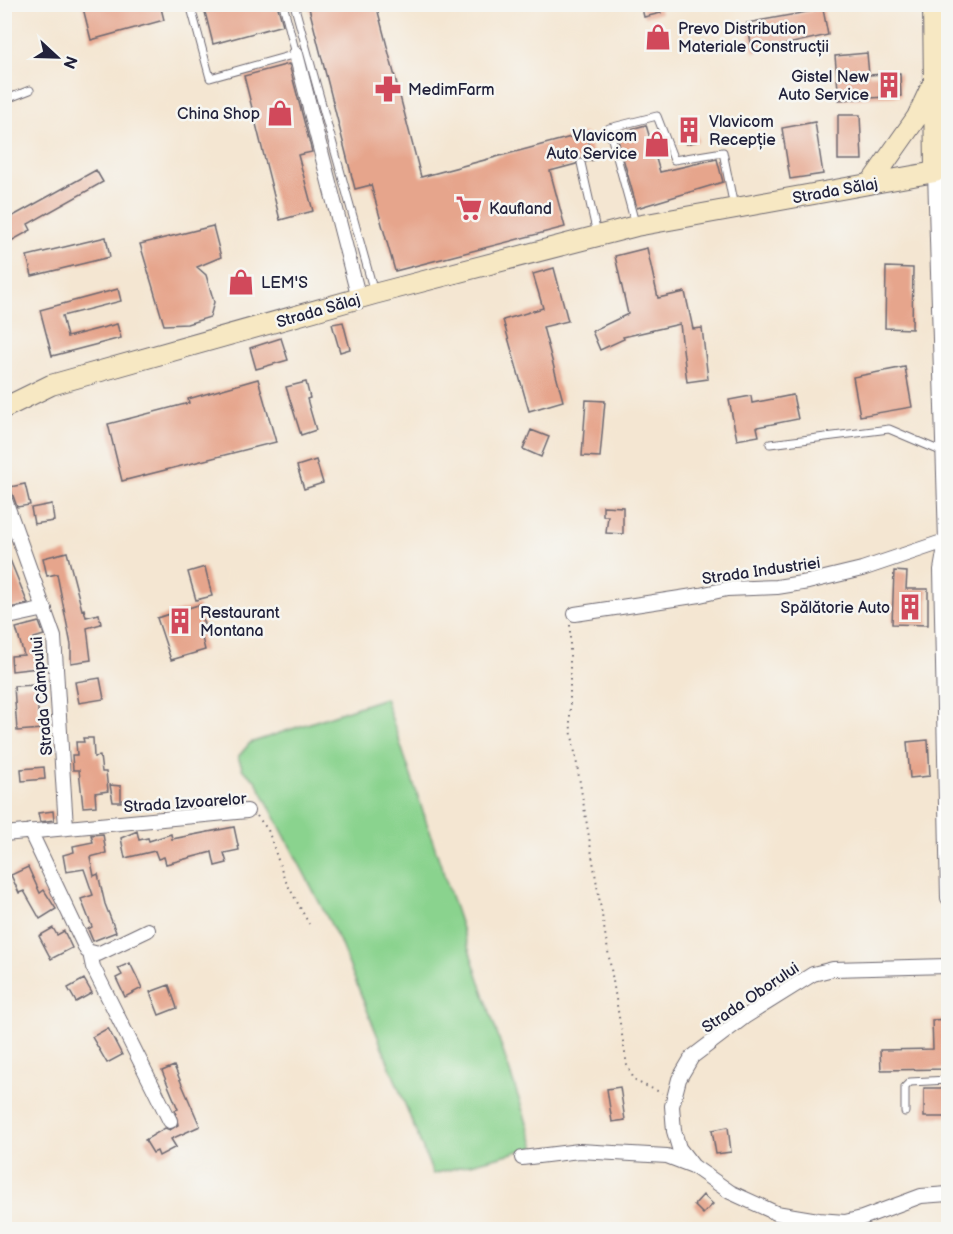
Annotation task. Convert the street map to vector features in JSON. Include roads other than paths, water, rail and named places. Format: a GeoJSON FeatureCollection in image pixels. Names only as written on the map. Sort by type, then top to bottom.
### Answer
{"type":"FeatureCollection","features":[{"type":"Feature","properties":{"kind":"street"},"geometry":{"type":"LineString","coordinates":[[933,4],[935,172],[947,540],[941,570],[948,898]]}},
{"type":"Feature","properties":{"kind":"street"},"geometry":{"type":"LineString","coordinates":[[296,54],[367,296]]}},
{"type":"Feature","properties":{"kind":"street"},"geometry":{"type":"LineString","coordinates":[[870,184],[923,107],[934,79]]}},
{"type":"Feature","properties":{"kind":"street","name":"Strada Sălaj"},"geometry":{"type":"LineString","coordinates":[[4,408],[51,386],[367,296],[636,226],[935,172]]}},
{"type":"Feature","properties":{"kind":"street","name":"Strada Câmpului"},"geometry":{"type":"LineString","coordinates":[[4,497],[45,609],[57,653],[66,827]]}},
{"type":"Feature","properties":{"kind":"street","name":"Strada Industriei"},"geometry":{"type":"LineString","coordinates":[[575,614],[700,596],[727,589],[777,587],[808,582],[862,569],[947,540]]}},
{"type":"Feature","properties":{"kind":"street"},"geometry":{"type":"LineString","coordinates":[[4,618],[45,609]]}},
{"type":"Feature","properties":{"kind":"street","name":"Strada Izvoarelor"},"geometry":{"type":"LineString","coordinates":[[4,834],[247,811]]}},
{"type":"Feature","properties":{"kind":"street"},"geometry":{"type":"LineString","coordinates":[[30,831],[84,948],[90,953],[98,954],[148,930]]}},
{"type":"Feature","properties":{"kind":"street"},"geometry":{"type":"LineString","coordinates":[[90,953],[93,968],[170,1121]]}},
{"type":"Feature","properties":{"kind":"street","name":"Strada Oborului"},"geometry":{"type":"LineString","coordinates":[[693,1166],[679,1148],[674,1131],[674,1094],[692,1056],[746,1016],[813,975],[833,969],[948,966]]}},
{"type":"Feature","properties":{"kind":"street","name":"Strada Oborului"},"geometry":{"type":"LineString","coordinates":[[522,1158],[579,1151],[666,1156],[693,1166],[730,1192],[776,1213],[818,1220],[845,1222],[921,1196],[948,1194]]}},
{"type":"Feature","properties":{"kind":"lane"},"geometry":{"type":"LineString","coordinates":[[189,4],[210,78],[296,54],[283,4]]}},
{"type":"Feature","properties":{"kind":"lane"},"geometry":{"type":"LineString","coordinates":[[294,4],[367,296]]}},
{"type":"Feature","properties":{"kind":"lane"},"geometry":{"type":"LineString","coordinates":[[4,100],[30,90]]}},
{"type":"Feature","properties":{"kind":"lane"},"geometry":{"type":"LineString","coordinates":[[636,226],[609,129],[657,116],[674,160],[723,152],[734,207]]}},
{"type":"Feature","properties":{"kind":"lane"},"geometry":{"type":"LineString","coordinates":[[581,163],[598,236]]}},
{"type":"Feature","properties":{"kind":"lane"},"geometry":{"type":"LineString","coordinates":[[770,444],[889,429],[943,452]]}},
{"type":"Feature","properties":{"kind":"lane"},"geometry":{"type":"LineString","coordinates":[[905,1112],[905,1087],[910,1082],[948,1080]]}},
{"type":"Feature","properties":{"kind":"place","name":"Prevo Distribution Materiale Construcții"},"geometry":{"type":"Point","coordinates":[658,37]}},
{"type":"Feature","properties":{"kind":"place","name":"Gistel New Auto Service"},"geometry":{"type":"Point","coordinates":[889,85]}},
{"type":"Feature","properties":{"kind":"place","name":"MedimFarm"},"geometry":{"type":"Point","coordinates":[388,89]}},
{"type":"Feature","properties":{"kind":"place","name":"China Shop"},"geometry":{"type":"Point","coordinates":[280,113]}},
{"type":"Feature","properties":{"kind":"place","name":"Vlavicom Recepție"},"geometry":{"type":"Point","coordinates":[689,130]}},
{"type":"Feature","properties":{"kind":"place","name":"Vlavicom Auto Service"},"geometry":{"type":"Point","coordinates":[657,144]}},
{"type":"Feature","properties":{"kind":"place","name":"Kaufland"},"geometry":{"type":"Point","coordinates":[469,208]}},
{"type":"Feature","properties":{"kind":"place","name":"LEM'S"},"geometry":{"type":"Point","coordinates":[241,282]}},
{"type":"Feature","properties":{"kind":"place","name":"Spălătorie Auto"},"geometry":{"type":"Point","coordinates":[910,607]}},
{"type":"Feature","properties":{"kind":"place","name":"Restaurant Montana"},"geometry":{"type":"Point","coordinates":[180,621]}}]}
